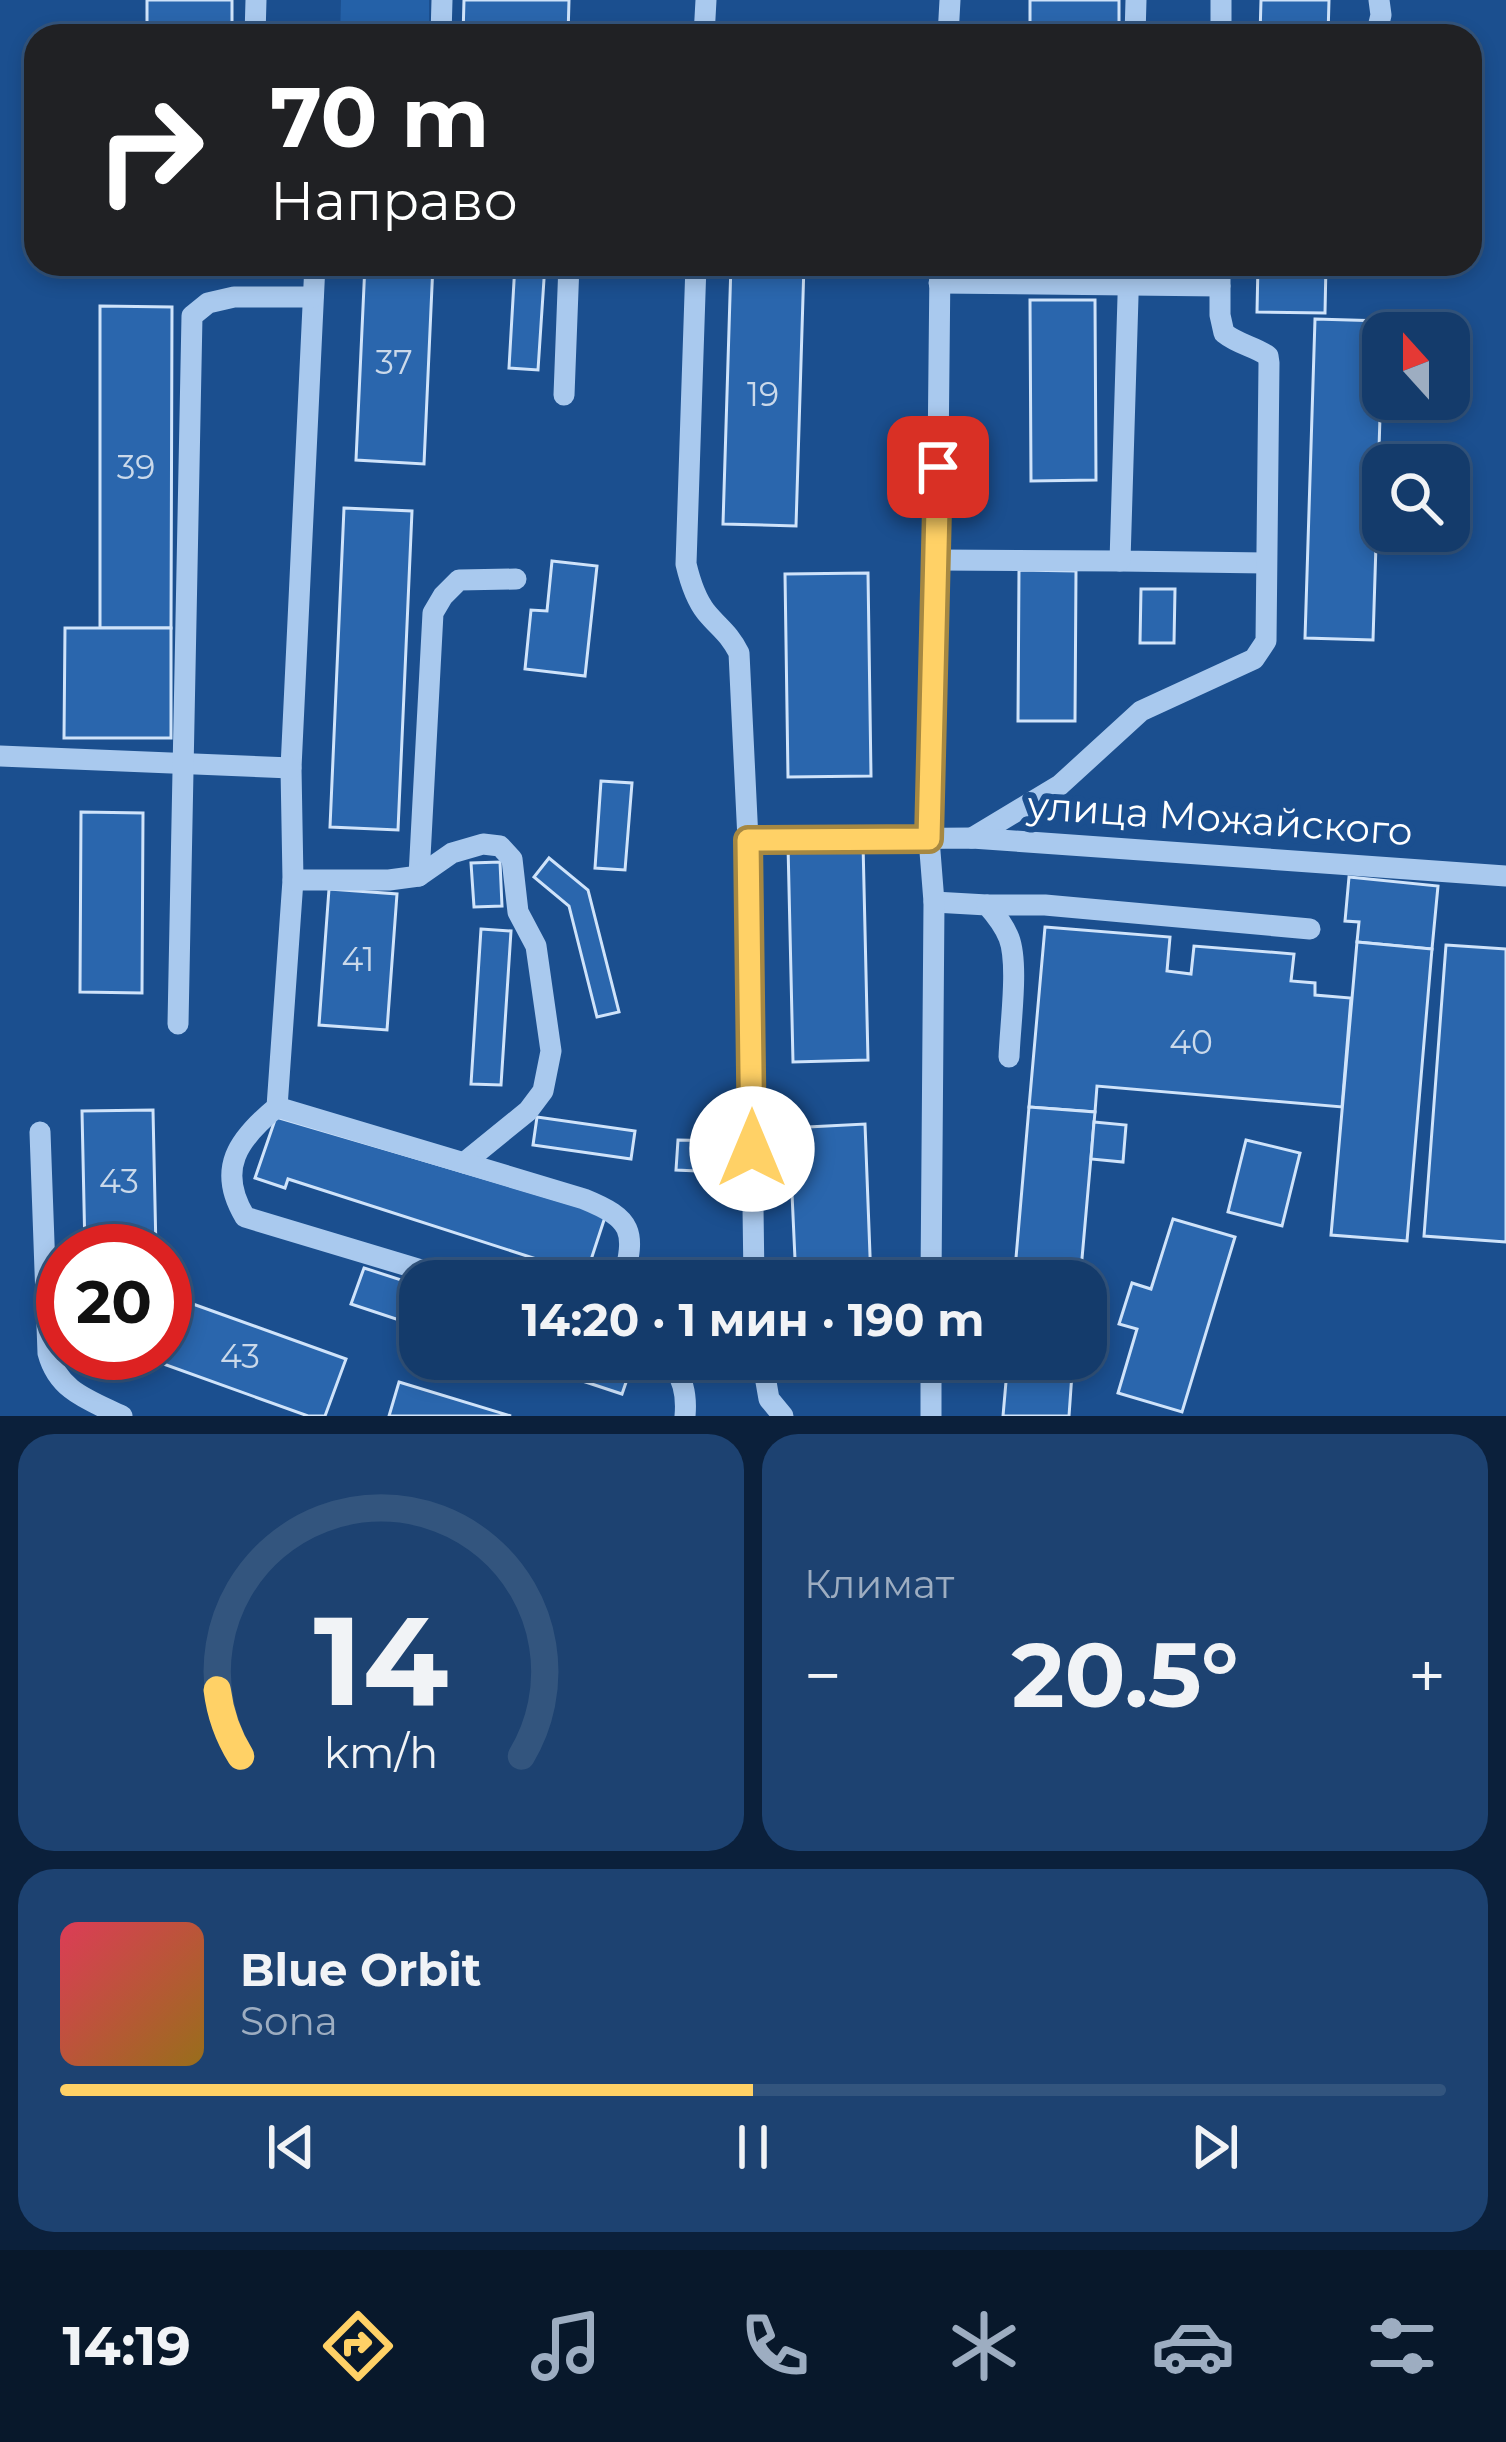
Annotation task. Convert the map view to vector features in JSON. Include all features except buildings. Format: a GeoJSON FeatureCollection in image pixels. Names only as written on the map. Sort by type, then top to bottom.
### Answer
{"type":"FeatureCollection","features":[{"type":"Feature","properties":{"kind":"lane"},"geometry":{"type":"LineString","coordinates":[[314,276],[291,768],[293,880],[278,1107],[250,1129],[237,1153],[230,1183],[245,1217],[399,1263]]}},
{"type":"Feature","properties":{"kind":"lane"},"geometry":{"type":"LineString","coordinates":[[564,394],[569,276]]}},
{"type":"Feature","properties":{"kind":"lane"},"geometry":{"type":"LineString","coordinates":[[696,276],[686,564],[707,613],[739,653],[748,840],[754,1260]]}},
{"type":"Feature","properties":{"kind":"lane"},"geometry":{"type":"LineString","coordinates":[[931,1260],[934,902],[929,839],[940,276]]}},
{"type":"Feature","properties":{"kind":"lane"},"geometry":{"type":"LineString","coordinates":[[1120,561],[1129,276]]}},
{"type":"Feature","properties":{"kind":"lane"},"geometry":{"type":"LineString","coordinates":[[972,838],[1060,785],[1141,711],[1254,658],[1265,640],[1268,356],[1239,345],[1224,333],[1220,276]]}},
{"type":"Feature","properties":{"kind":"lane"},"geometry":{"type":"LineString","coordinates":[[178,1024],[192,316],[208,303],[234,297],[313,297]]}},
{"type":"Feature","properties":{"kind":"lane"},"geometry":{"type":"LineString","coordinates":[[937,560],[1266,563]]}},
{"type":"Feature","properties":{"kind":"lane"},"geometry":{"type":"LineString","coordinates":[[419,876],[434,613],[442,596],[459,580],[516,579]]}},
{"type":"Feature","properties":{"kind":"lane"},"geometry":{"type":"LineString","coordinates":[[0,757],[291,768]]}},
{"type":"Feature","properties":{"kind":"lane","name":"улица Можайского"},"geometry":{"type":"LineString","coordinates":[[748,840],[972,838],[1506,876]]}},
{"type":"Feature","properties":{"kind":"lane"},"geometry":{"type":"LineString","coordinates":[[293,880],[419,876],[452,853],[483,844],[500,846],[512,859],[518,912],[536,946],[551,1051],[543,1091],[528,1112],[464,1163]]}},
{"type":"Feature","properties":{"kind":"lane"},"geometry":{"type":"LineString","coordinates":[[934,902],[1046,905],[1310,929]]}},
{"type":"Feature","properties":{"kind":"lane"},"geometry":{"type":"LineString","coordinates":[[986,905],[1010,939],[1013,957],[1009,1057]]}},
{"type":"Feature","properties":{"kind":"lane"},"geometry":{"type":"LineString","coordinates":[[278,1107],[612,1210],[626,1225],[628,1260]]}},
{"type":"Feature","properties":{"kind":"lane"},"geometry":{"type":"LineString","coordinates":[[40,1132],[52,1369],[82,1397],[122,1416]]}},
{"type":"Feature","properties":{"kind":"lane"},"geometry":{"type":"LineString","coordinates":[[679,1380],[687,1394],[685,1416]]}},
{"type":"Feature","properties":{"kind":"lane"},"geometry":{"type":"LineString","coordinates":[[766,1380],[770,1399],[784,1416]]}},
{"type":"Feature","properties":{"kind":"lane"},"geometry":{"type":"LineString","coordinates":[[931,1380],[931,1416]]}},
{"type":"Feature","properties":{"kind":"shaded area"},"geometry":{"type":"Polygon","coordinates":[[[341,0],[429,0],[429,24],[340,24],[341,0]]]}},
{"type":"Feature","properties":{"kind":"route"},"geometry":{"type":"LineString","coordinates":[[752,1149],[748,840],[929,839],[938,467]]}}]}
